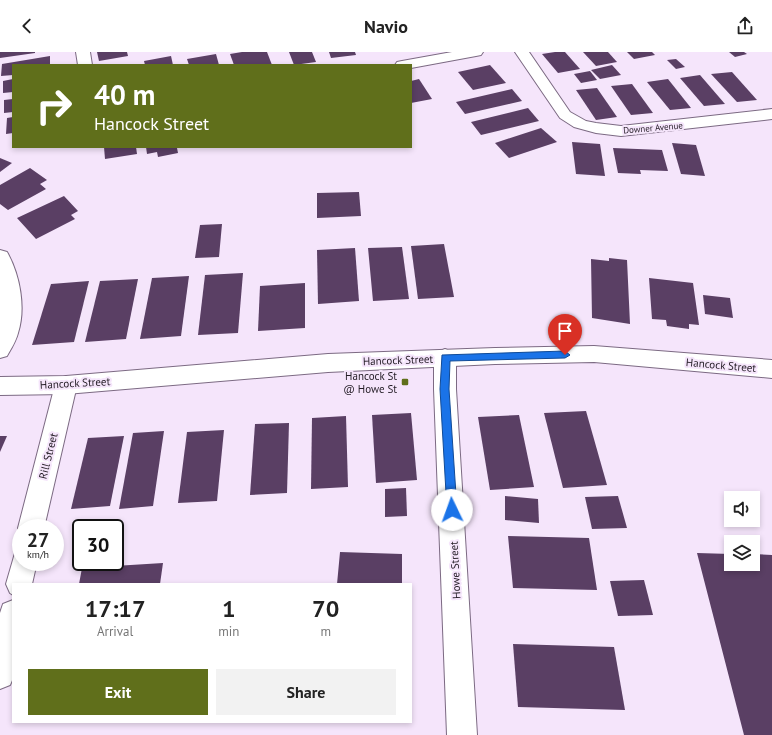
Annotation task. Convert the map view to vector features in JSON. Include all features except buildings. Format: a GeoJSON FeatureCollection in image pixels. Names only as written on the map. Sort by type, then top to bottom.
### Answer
{"type":"FeatureCollection","features":[{"type":"Feature","properties":{"kind":"street"},"geometry":{"type":"LineString","coordinates":[[83,52],[86,64]]}},
{"type":"Feature","properties":{"kind":"street"},"geometry":{"type":"LineString","coordinates":[[408,64],[476,52]]}},
{"type":"Feature","properties":{"kind":"street","name":"Downer Avenue"},"geometry":{"type":"LineString","coordinates":[[522,52],[565,116],[580,124],[596,128],[621,131],[772,114]]}},
{"type":"Feature","properties":{"kind":"street"},"geometry":{"type":"LineString","coordinates":[[0,257],[5,264],[11,297],[8,332],[0,350]]}},
{"type":"Feature","properties":{"kind":"street","name":"Hancock Street"},"geometry":{"type":"LineString","coordinates":[[0,386],[66,385],[328,363],[594,354],[772,369]]}},
{"type":"Feature","properties":{"kind":"street","name":"Howe Street"},"geometry":{"type":"LineString","coordinates":[[445,358],[445,389],[462,735]]}},
{"type":"Feature","properties":{"kind":"street","name":"Rill Street"},"geometry":{"type":"LineString","coordinates":[[33,519],[66,385]]}},
{"type":"Feature","properties":{"kind":"street"},"geometry":{"type":"LineString","coordinates":[[19,583],[22,571]]}},
{"type":"Feature","properties":{"kind":"street"},"geometry":{"type":"LineString","coordinates":[[0,675],[12,619]]}},
{"type":"Feature","properties":{"kind":"place","name":"Hancock St @ Howe St"},"geometry":{"type":"Point","coordinates":[405,382]}},
{"type":"Feature","properties":{"kind":"route"},"geometry":{"type":"LineString","coordinates":[[452,510],[445,389],[445,358],[565,355]]}}]}
